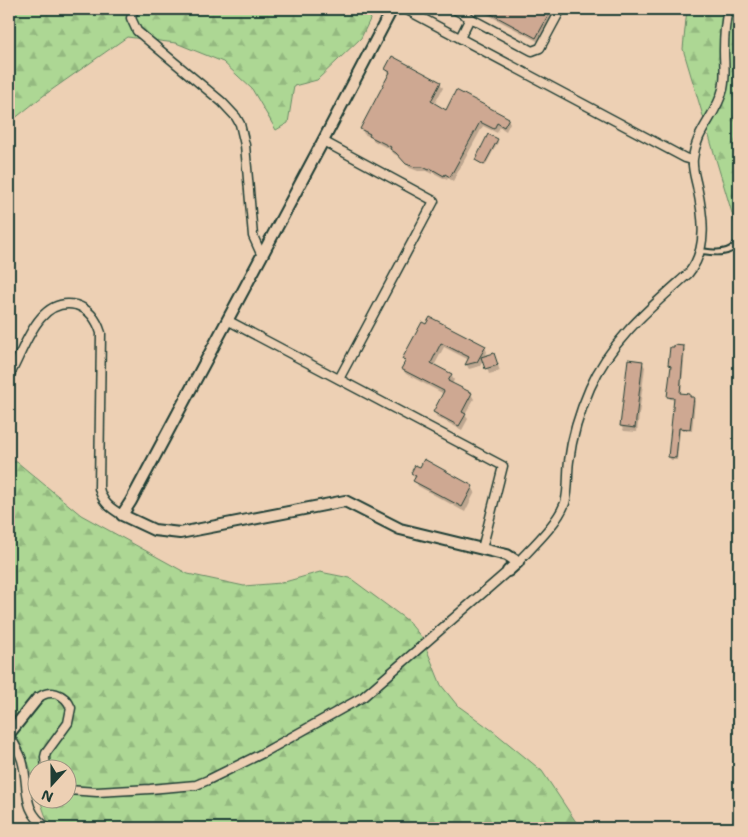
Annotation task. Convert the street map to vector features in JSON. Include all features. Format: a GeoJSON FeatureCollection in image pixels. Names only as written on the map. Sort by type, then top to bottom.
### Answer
{"type":"FeatureCollection","features":[{"type":"Feature","properties":{"kind":"street"},"geometry":{"type":"LineString","coordinates":[[134,9],[131,18],[137,31],[222,102],[240,124],[245,145],[253,236],[262,256]]}},
{"type":"Feature","properties":{"kind":"street"},"geometry":{"type":"LineString","coordinates":[[122,516],[392,9]]}},
{"type":"Feature","properties":{"kind":"street"},"geometry":{"type":"LineString","coordinates":[[405,9],[692,160]]}},
{"type":"Feature","properties":{"kind":"street"},"geometry":{"type":"LineString","coordinates":[[454,9],[532,51],[540,48],[561,9]]}},
{"type":"Feature","properties":{"kind":"street"},"geometry":{"type":"LineString","coordinates":[[78,791],[97,792],[196,785],[263,753],[363,697],[518,562],[555,519],[565,501],[569,463],[575,433],[590,388],[604,362],[633,325],[688,274],[701,251],[702,213],[692,160],[701,131],[717,107],[723,90],[725,72],[724,34],[728,9]]}},
{"type":"Feature","properties":{"kind":"street"},"geometry":{"type":"LineString","coordinates":[[460,38],[470,18]]}},
{"type":"Feature","properties":{"kind":"street"},"geometry":{"type":"LineString","coordinates":[[323,141],[434,201],[338,379]]}},
{"type":"Feature","properties":{"kind":"street"},"geometry":{"type":"LineString","coordinates":[[9,376],[36,322],[44,313],[57,306],[71,304],[83,308],[92,315],[101,332],[99,488],[106,505],[122,516],[154,530],[172,533],[188,532],[345,501],[400,529],[482,549],[507,556],[518,562]]}},
{"type":"Feature","properties":{"kind":"street"},"geometry":{"type":"LineString","coordinates":[[227,320],[503,466],[482,549]]}},
{"type":"Feature","properties":{"kind":"street"},"geometry":{"type":"LineString","coordinates":[[45,760],[46,753],[68,723],[71,708],[66,699],[48,692],[36,699],[9,735],[22,758],[26,797],[29,805],[38,820],[48,828]]}},
{"type":"Feature","properties":{"kind":"lane"},"geometry":{"type":"LineString","coordinates":[[701,251],[720,253],[734,248],[739,242]]}},
{"type":"Feature","properties":{"kind":"green space"},"geometry":{"type":"Polygon","coordinates":[[[9,9],[375,9],[361,38],[317,80],[294,86],[288,123],[276,130],[252,89],[223,62],[176,43],[127,37],[43,96],[9,123],[9,9]]]}},
{"type":"Feature","properties":{"kind":"green space"},"geometry":{"type":"Polygon","coordinates":[[[687,9],[739,9],[739,221],[735,223],[683,49],[687,9]]]}},
{"type":"Feature","properties":{"kind":"green space"},"geometry":{"type":"Polygon","coordinates":[[[9,462],[17,462],[81,515],[188,574],[244,586],[281,583],[320,572],[350,578],[408,621],[422,638],[441,685],[457,705],[493,731],[542,771],[580,828],[62,828],[48,823],[43,810],[78,810],[78,760],[28,760],[28,762],[9,730],[9,462]]]}},
{"type":"Feature","properties":{"kind":"building"},"geometry":{"type":"Polygon","coordinates":[[[482,9],[552,9],[536,38],[482,9]]]}},
{"type":"Feature","properties":{"kind":"building"},"geometry":{"type":"Polygon","coordinates":[[[392,56],[441,82],[431,101],[446,110],[456,90],[509,118],[504,127],[497,123],[494,129],[480,122],[450,177],[445,174],[444,176],[430,168],[429,170],[406,164],[390,149],[391,147],[369,136],[370,134],[360,129],[390,72],[385,69],[392,56]]]}},
{"type":"Feature","properties":{"kind":"building"},"geometry":{"type":"Polygon","coordinates":[[[488,134],[498,139],[484,165],[475,160],[488,134]]]}},
{"type":"Feature","properties":{"kind":"building"},"geometry":{"type":"Polygon","coordinates":[[[430,317],[486,346],[477,362],[465,365],[469,357],[441,343],[431,363],[452,374],[448,381],[472,393],[462,412],[466,414],[459,426],[433,412],[444,391],[401,369],[406,360],[402,359],[422,322],[426,324],[430,317]]]}},
{"type":"Feature","properties":{"kind":"building"},"geometry":{"type":"Polygon","coordinates":[[[674,345],[684,346],[680,393],[690,394],[690,397],[694,397],[690,429],[679,428],[676,458],[668,457],[674,398],[667,397],[671,366],[668,365],[670,347],[674,347],[674,345]]]}},
{"type":"Feature","properties":{"kind":"building"},"geometry":{"type":"Polygon","coordinates":[[[494,353],[498,365],[485,369],[481,357],[494,353]]]}},
{"type":"Feature","properties":{"kind":"building"},"geometry":{"type":"Polygon","coordinates":[[[628,359],[643,361],[635,428],[620,426],[628,359]]]}},
{"type":"Feature","properties":{"kind":"building"},"geometry":{"type":"Polygon","coordinates":[[[424,459],[473,486],[462,507],[413,481],[416,476],[411,473],[415,465],[420,467],[424,459]]]}}]}
